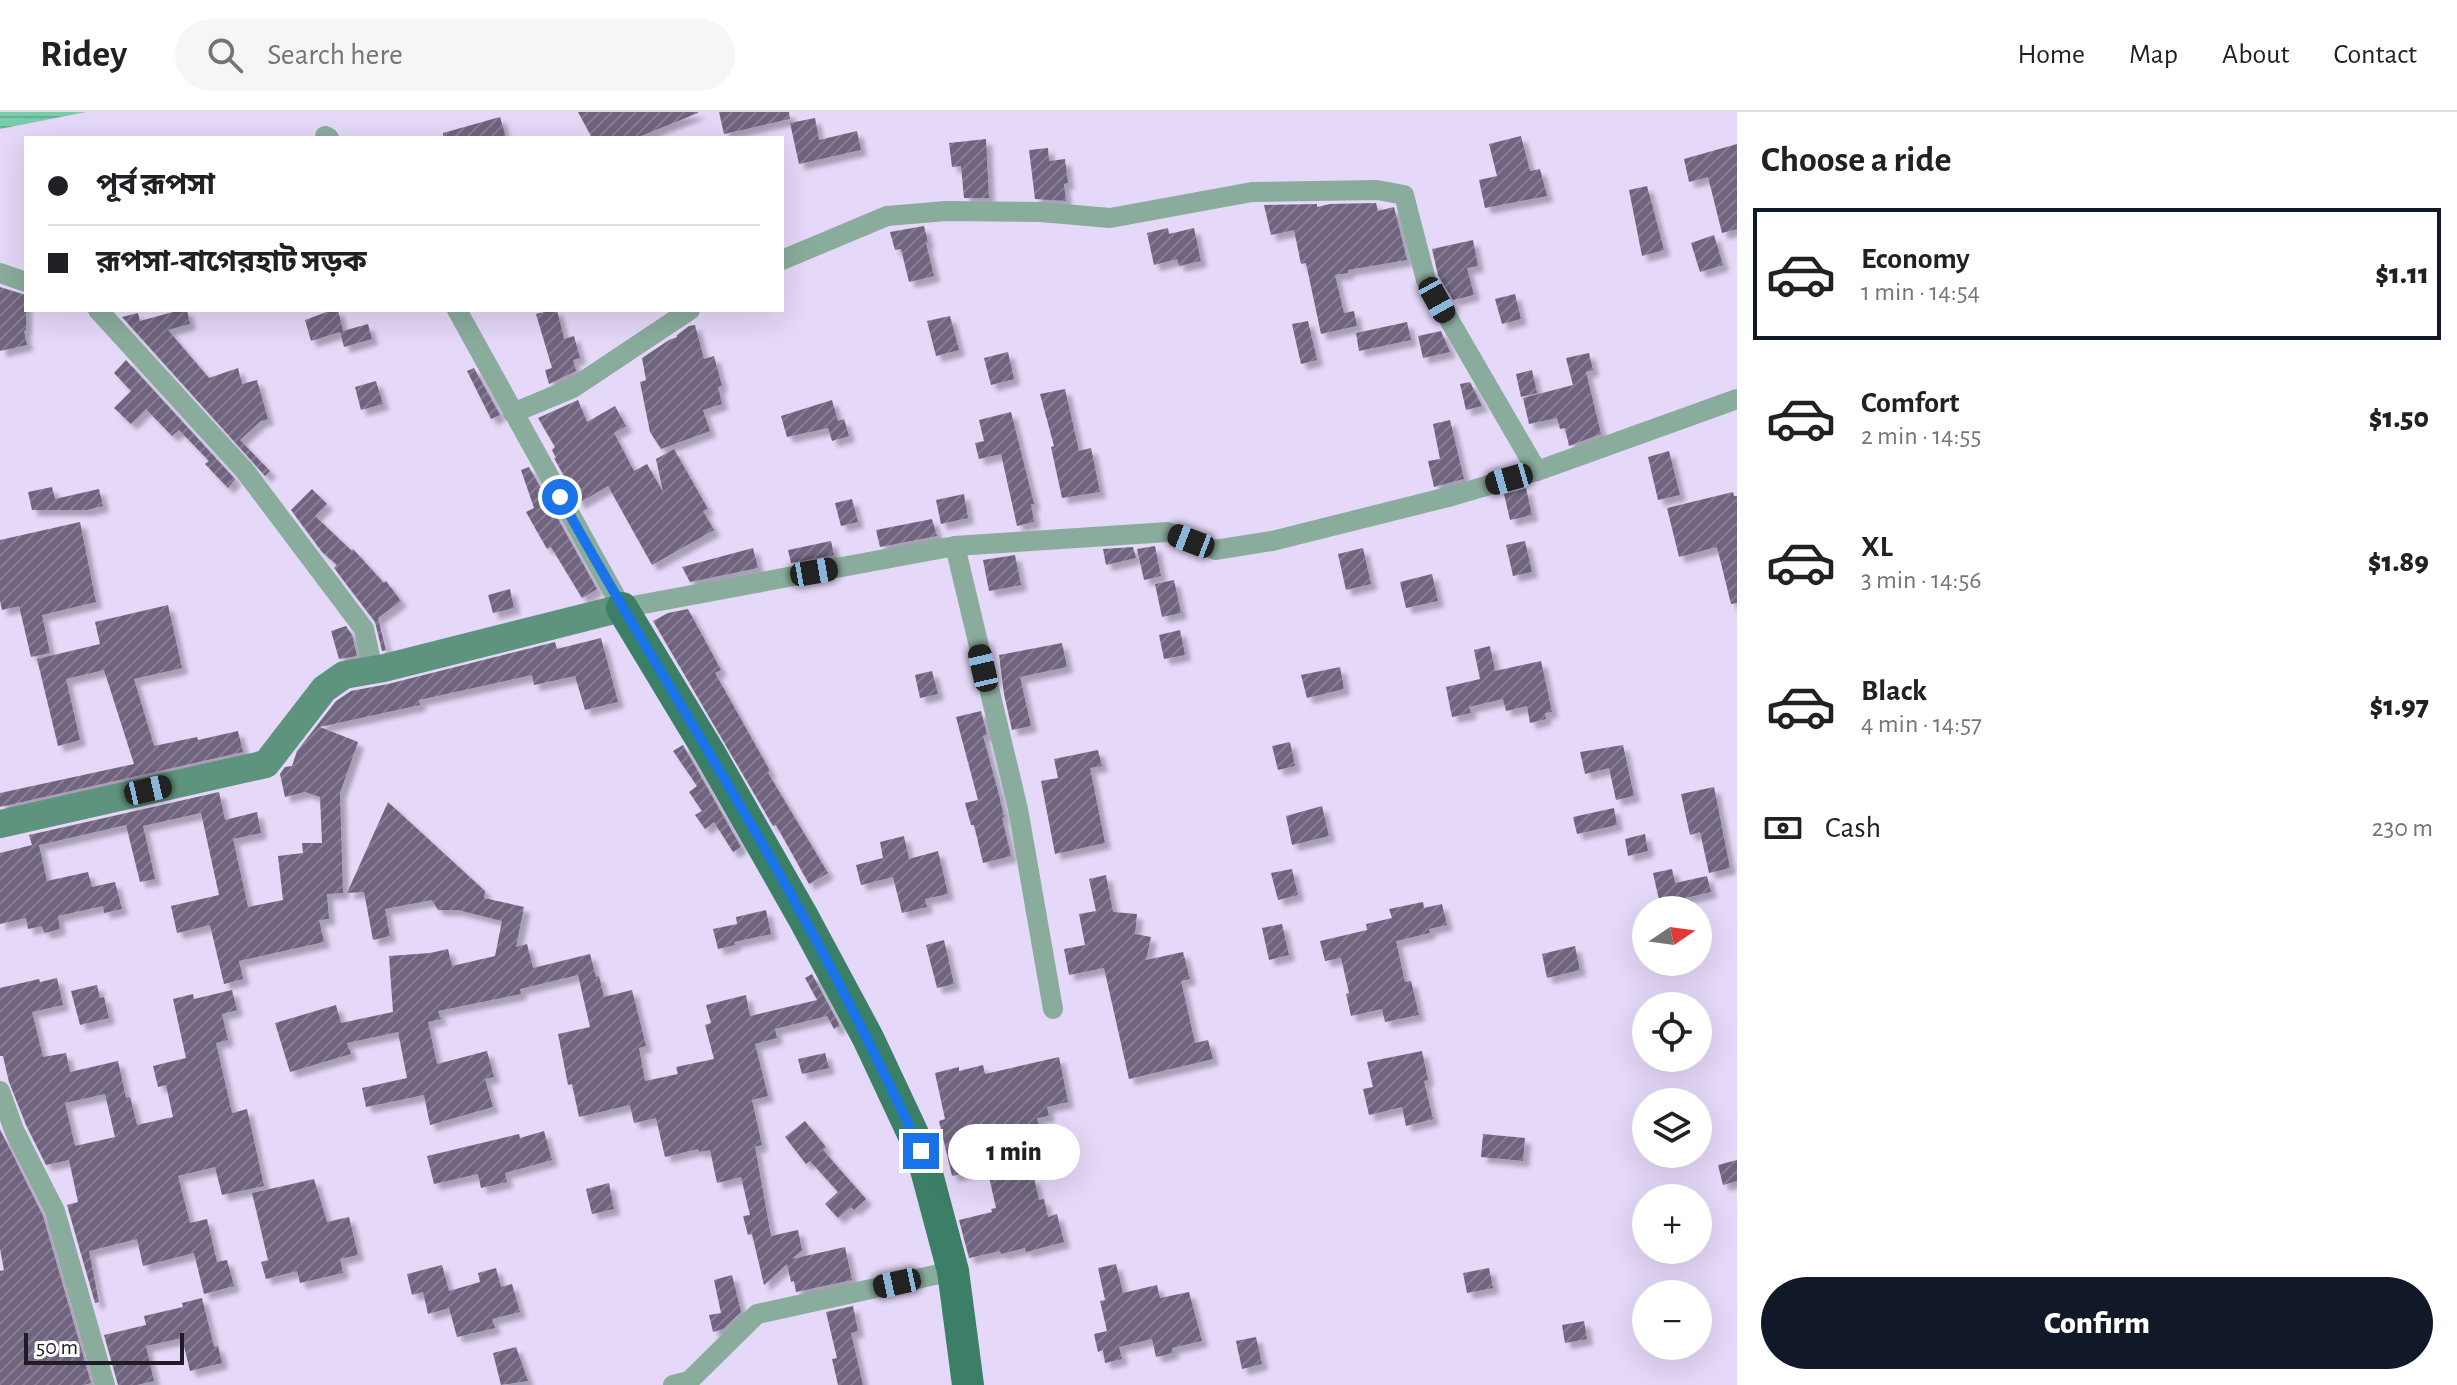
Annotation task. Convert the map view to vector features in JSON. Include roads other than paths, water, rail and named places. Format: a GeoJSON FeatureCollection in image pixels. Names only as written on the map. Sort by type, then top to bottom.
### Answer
{"type":"FeatureCollection","features":[{"type":"Feature","properties":{"kind":"main road"},"geometry":{"type":"LineString","coordinates":[[0,824],[266,764],[324,689],[344,675],[622,608],[803,917],[868,1038],[921,1151],[953,1271],[968,1385]]}},
{"type":"Feature","properties":{"kind":"street"},"geometry":{"type":"LineString","coordinates":[[784,259],[887,216],[946,211],[1041,212],[1110,218],[1252,192],[1377,190],[1404,195],[1426,280],[1537,471]]}},
{"type":"Feature","properties":{"kind":"street"},"geometry":{"type":"LineString","coordinates":[[0,273],[24,281]]}},
{"type":"Feature","properties":{"kind":"street"},"geometry":{"type":"LineString","coordinates":[[100,312],[245,471],[364,629],[373,670]]}},
{"type":"Feature","properties":{"kind":"street"},"geometry":{"type":"LineString","coordinates":[[458,312],[622,608],[955,546],[1168,532],[1215,550],[1272,541],[1452,496],[1537,471],[1737,399]]}},
{"type":"Feature","properties":{"kind":"street"},"geometry":{"type":"LineString","coordinates":[[513,413],[573,388],[687,312]]}},
{"type":"Feature","properties":{"kind":"street"},"geometry":{"type":"LineString","coordinates":[[955,546],[1018,809],[1053,1009]]}},
{"type":"Feature","properties":{"kind":"street"},"geometry":{"type":"LineString","coordinates":[[0,1091],[14,1130],[55,1211],[105,1385]]}},
{"type":"Feature","properties":{"kind":"street"},"geometry":{"type":"LineString","coordinates":[[673,1385],[689,1381],[757,1314],[953,1271]]}}]}
